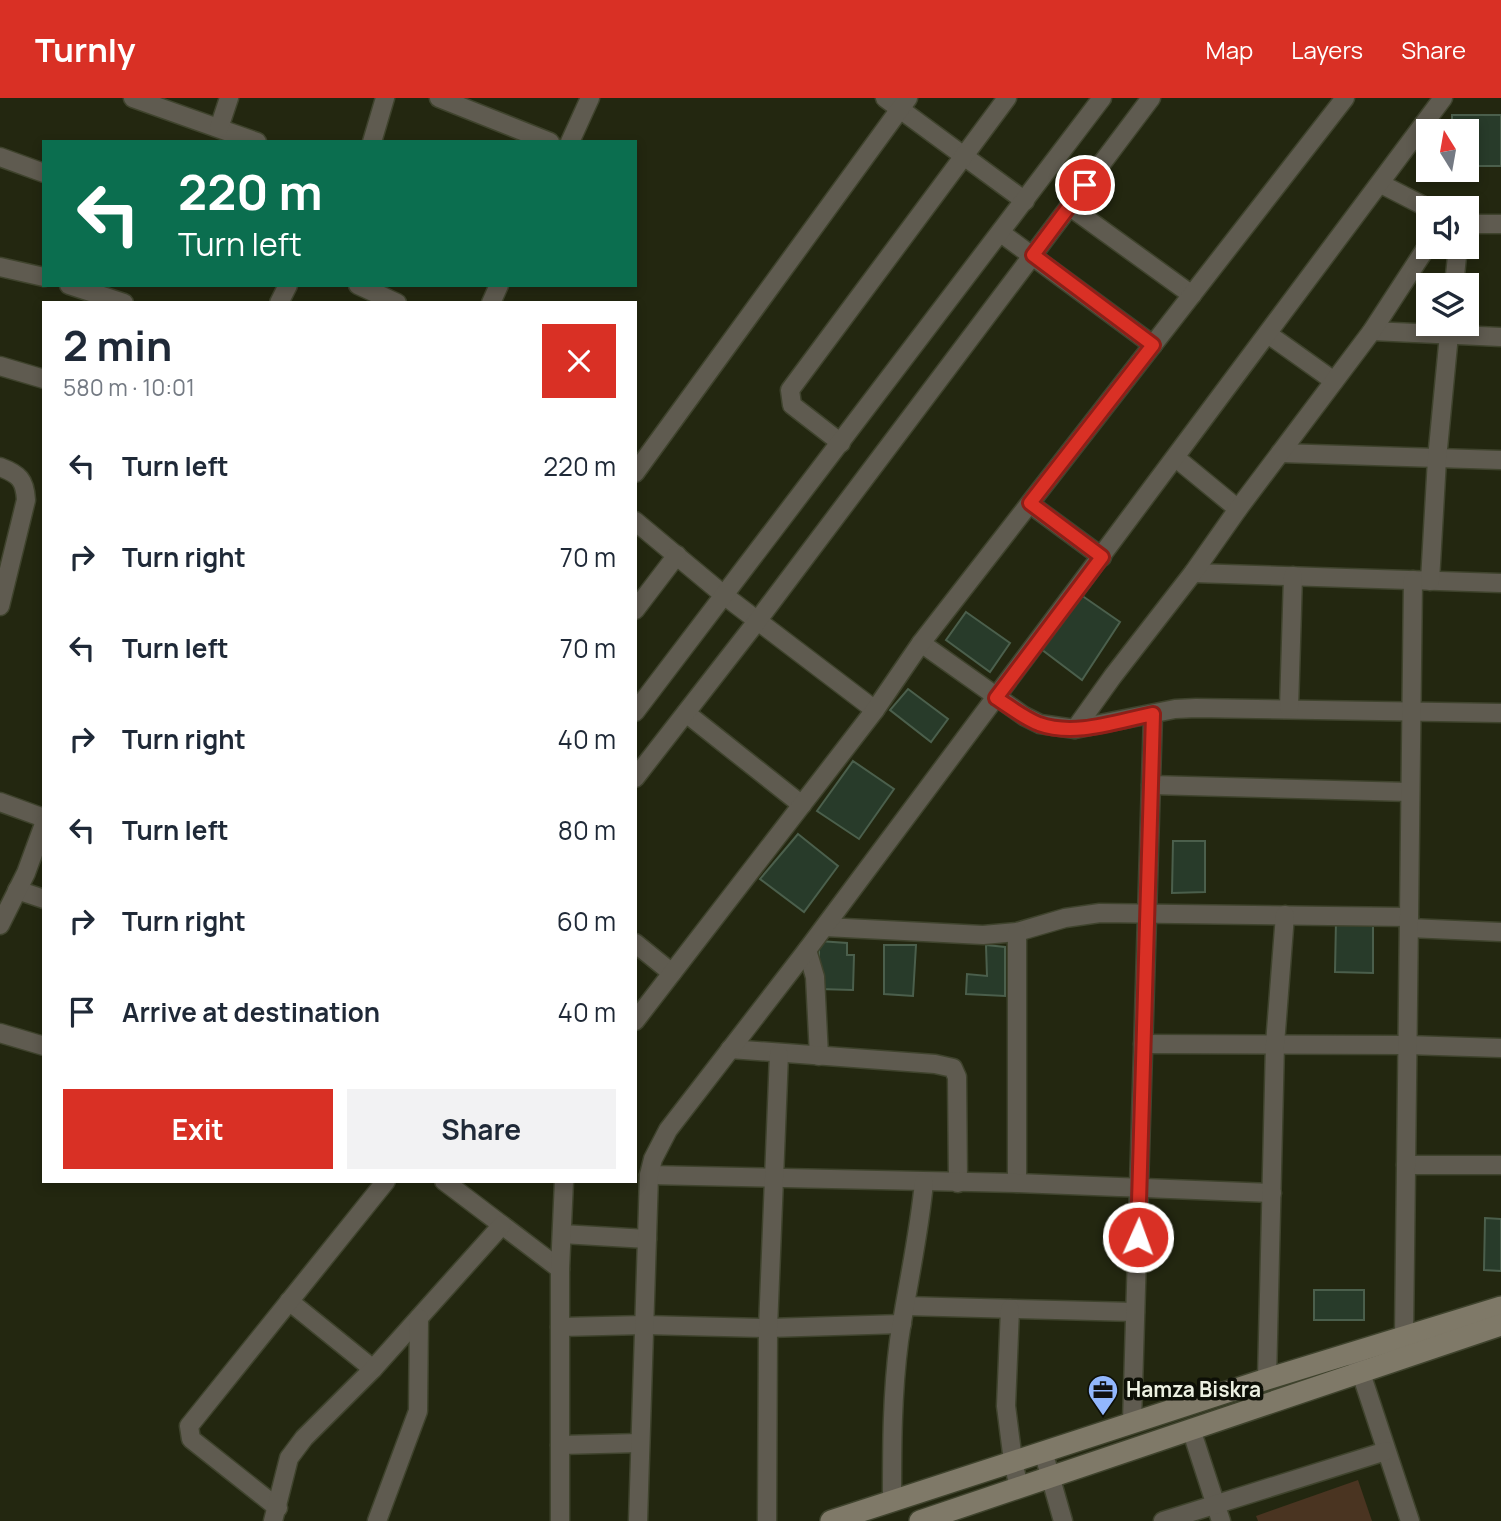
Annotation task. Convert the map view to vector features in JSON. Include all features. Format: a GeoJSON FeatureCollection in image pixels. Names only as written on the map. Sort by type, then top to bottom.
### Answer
{"type":"FeatureCollection","features":[{"type":"Feature","properties":{"kind":"street"},"geometry":{"type":"LineString","coordinates":[[133,98],[252,140]]}},
{"type":"Feature","properties":{"kind":"street"},"geometry":{"type":"LineString","coordinates":[[219,128],[229,98]]}},
{"type":"Feature","properties":{"kind":"street"},"geometry":{"type":"LineString","coordinates":[[373,140],[385,98]]}},
{"type":"Feature","properties":{"kind":"street"},"geometry":{"type":"LineString","coordinates":[[439,98],[545,140]]}},
{"type":"Feature","properties":{"kind":"street"},"geometry":{"type":"LineString","coordinates":[[570,140],[590,98]]}},
{"type":"Feature","properties":{"kind":"street"},"geometry":{"type":"LineString","coordinates":[[885,98],[904,104],[964,155],[1025,201]]}},
{"type":"Feature","properties":{"kind":"street"},"geometry":{"type":"LineString","coordinates":[[841,443],[792,405],[790,390],[1007,98]]}},
{"type":"Feature","properties":{"kind":"street"},"geometry":{"type":"LineString","coordinates":[[637,709],[1102,98]]}},
{"type":"Feature","properties":{"kind":"street"},"geometry":{"type":"LineString","coordinates":[[637,776],[1151,98]]}},
{"type":"Feature","properties":{"kind":"street"},"geometry":{"type":"LineString","coordinates":[[637,1018],[875,710],[922,643],[1345,98]]}},
{"type":"Feature","properties":{"kind":"street"},"geometry":{"type":"LineString","coordinates":[[638,1521],[649,1175],[653,1159],[668,1130],[825,927],[1443,98]]}},
{"type":"Feature","properties":{"kind":"street"},"geometry":{"type":"LineString","coordinates":[[637,470],[904,104]]}},
{"type":"Feature","properties":{"kind":"street"},"geometry":{"type":"LineString","coordinates":[[0,158],[42,172]]}},
{"type":"Feature","properties":{"kind":"street"},"geometry":{"type":"LineString","coordinates":[[1381,184],[1416,202]]}},
{"type":"Feature","properties":{"kind":"street"},"geometry":{"type":"LineString","coordinates":[[1069,206],[1192,295]]}},
{"type":"Feature","properties":{"kind":"street"},"geometry":{"type":"LineString","coordinates":[[1479,224],[1501,224]]}},
{"type":"Feature","properties":{"kind":"street"},"geometry":{"type":"LineString","coordinates":[[1001,233],[1153,345]]}},
{"type":"Feature","properties":{"kind":"street"},"geometry":{"type":"LineString","coordinates":[[1075,729],[1372,331],[1419,259]]}},
{"type":"Feature","properties":{"kind":"street"},"geometry":{"type":"LineString","coordinates":[[0,267],[42,277]]}},
{"type":"Feature","properties":{"kind":"street"},"geometry":{"type":"LineString","coordinates":[[75,287],[118,301]]}},
{"type":"Feature","properties":{"kind":"street"},"geometry":{"type":"LineString","coordinates":[[362,287],[393,301]]}},
{"type":"Feature","properties":{"kind":"street"},"geometry":{"type":"LineString","coordinates":[[1372,331],[1416,330]]}},
{"type":"Feature","properties":{"kind":"street"},"geometry":{"type":"LineString","coordinates":[[1268,334],[1335,381]]}},
{"type":"Feature","properties":{"kind":"street"},"geometry":{"type":"LineString","coordinates":[[1479,334],[1501,337]]}},
{"type":"Feature","properties":{"kind":"street"},"geometry":{"type":"LineString","coordinates":[[1404,1336],[1411,711],[1421,581],[1437,459],[1448,336]]}},
{"type":"Feature","properties":{"kind":"street"},"geometry":{"type":"LineString","coordinates":[[0,366],[42,378]]}},
{"type":"Feature","properties":{"kind":"street"},"geometry":{"type":"LineString","coordinates":[[1280,453],[1501,460]]}},
{"type":"Feature","properties":{"kind":"street"},"geometry":{"type":"LineString","coordinates":[[1176,458],[1238,509]]}},
{"type":"Feature","properties":{"kind":"street"},"geometry":{"type":"LineString","coordinates":[[0,467],[21,477],[25,485],[26,500],[0,606]]}},
{"type":"Feature","properties":{"kind":"street"},"geometry":{"type":"LineString","coordinates":[[1030,503],[1102,557]]}},
{"type":"Feature","properties":{"kind":"street"},"geometry":{"type":"LineString","coordinates":[[637,523],[725,596],[875,710]]}},
{"type":"Feature","properties":{"kind":"street"},"geometry":{"type":"LineString","coordinates":[[637,607],[677,555]]}},
{"type":"Feature","properties":{"kind":"street"},"geometry":{"type":"LineString","coordinates":[[1193,573],[1501,583]]}},
{"type":"Feature","properties":{"kind":"street"},"geometry":{"type":"LineString","coordinates":[[1289,708],[1293,576]]}},
{"type":"Feature","properties":{"kind":"street"},"geometry":{"type":"LineString","coordinates":[[922,643],[996,698],[1040,724],[1075,729],[1196,708],[1501,713]]}},
{"type":"Feature","properties":{"kind":"street"},"geometry":{"type":"LineString","coordinates":[[686,713],[802,805]]}},
{"type":"Feature","properties":{"kind":"street"},"geometry":{"type":"LineString","coordinates":[[1132,1422],[1153,714]]}},
{"type":"Feature","properties":{"kind":"street"},"geometry":{"type":"LineString","coordinates":[[1151,785],[1410,792]]}},
{"type":"Feature","properties":{"kind":"street"},"geometry":{"type":"LineString","coordinates":[[0,802],[42,817]]}},
{"type":"Feature","properties":{"kind":"street"},"geometry":{"type":"LineString","coordinates":[[0,925],[10,894],[42,828]]}},
{"type":"Feature","properties":{"kind":"street"},"geometry":{"type":"LineString","coordinates":[[10,894],[42,899]]}},
{"type":"Feature","properties":{"kind":"street"},"geometry":{"type":"LineString","coordinates":[[825,927],[983,935],[1017,932],[1082,915],[1285,915],[1501,932]]}},
{"type":"Feature","properties":{"kind":"street"},"geometry":{"type":"LineString","coordinates":[[1268,1379],[1275,1044],[1285,915]]}},
{"type":"Feature","properties":{"kind":"street"},"geometry":{"type":"LineString","coordinates":[[1017,932],[1017,1183]]}},
{"type":"Feature","properties":{"kind":"street"},"geometry":{"type":"LineString","coordinates":[[637,945],[671,973]]}},
{"type":"Feature","properties":{"kind":"street"},"geometry":{"type":"LineString","coordinates":[[807,950],[815,977],[819,1056]]}},
{"type":"Feature","properties":{"kind":"street"},"geometry":{"type":"LineString","coordinates":[[0,1033],[42,1045]]}},
{"type":"Feature","properties":{"kind":"street"},"geometry":{"type":"LineString","coordinates":[[1143,1044],[1501,1048]]}},
{"type":"Feature","properties":{"kind":"street"},"geometry":{"type":"LineString","coordinates":[[730,1049],[935,1064],[953,1068],[957,1077],[958,1183]]}},
{"type":"Feature","properties":{"kind":"street"},"geometry":{"type":"LineString","coordinates":[[767,1521],[768,1328],[779,1054]]}},
{"type":"Feature","properties":{"kind":"street"},"geometry":{"type":"LineString","coordinates":[[1406,1165],[1501,1165]]}},
{"type":"Feature","properties":{"kind":"street"},"geometry":{"type":"LineString","coordinates":[[649,1175],[1017,1183],[1272,1193]]}},
{"type":"Feature","properties":{"kind":"street"},"geometry":{"type":"LineString","coordinates":[[892,1501],[892,1415],[924,1182]]}},
{"type":"Feature","properties":{"kind":"street"},"geometry":{"type":"LineString","coordinates":[[384,1183],[192,1419],[188,1432],[191,1439],[276,1514],[289,1458],[304,1438],[373,1369],[502,1225]]}},
{"type":"Feature","properties":{"kind":"street"},"geometry":{"type":"LineString","coordinates":[[447,1183],[560,1269]]}},
{"type":"Feature","properties":{"kind":"street"},"geometry":{"type":"LineString","coordinates":[[560,1521],[560,1269],[564,1183]]}},
{"type":"Feature","properties":{"kind":"street"},"geometry":{"type":"LineString","coordinates":[[562,1234],[647,1240]]}},
{"type":"Feature","properties":{"kind":"street"},"geometry":{"type":"LineString","coordinates":[[289,1301],[373,1369]]}},
{"type":"Feature","properties":{"kind":"street"},"geometry":{"type":"LineString","coordinates":[[920,1521],[1191,1429],[1357,1362],[1404,1336],[1501,1307]]}},
{"type":"Feature","properties":{"kind":"street"},"geometry":{"type":"LineString","coordinates":[[560,1327],[644,1325],[768,1328],[904,1315],[1010,1309],[1135,1312]]}},
{"type":"Feature","properties":{"kind":"street"},"geometry":{"type":"LineString","coordinates":[[1010,1309],[1006,1406],[1019,1488]]}},
{"type":"Feature","properties":{"kind":"street"},"geometry":{"type":"LineString","coordinates":[[377,1521],[418,1411],[419,1318]]}},
{"type":"Feature","properties":{"kind":"street"},"geometry":{"type":"LineString","coordinates":[[831,1521],[1268,1379],[1357,1362],[1501,1325]]}},
{"type":"Feature","properties":{"kind":"street"},"geometry":{"type":"LineString","coordinates":[[1357,1362],[1410,1521]]}},
{"type":"Feature","properties":{"kind":"street"},"geometry":{"type":"LineString","coordinates":[[1191,1429],[1219,1513]]}},
{"type":"Feature","properties":{"kind":"street"},"geometry":{"type":"LineString","coordinates":[[560,1445],[640,1443]]}},
{"type":"Feature","properties":{"kind":"street"},"geometry":{"type":"LineString","coordinates":[[1043,1451],[1063,1521]]}},
{"type":"Feature","properties":{"kind":"street"},"geometry":{"type":"LineString","coordinates":[[1163,1521],[1219,1513],[1386,1451]]}},
{"type":"Feature","properties":{"kind":"shaded area"},"geometry":{"type":"Polygon","coordinates":[[[1358,1480],[1372,1521],[1258,1521],[1256,1516],[1358,1480]]]}},
{"type":"Feature","properties":{"kind":"building"},"geometry":{"type":"Polygon","coordinates":[[[1452,115],[1501,115],[1501,166],[1479,166],[1479,119],[1452,119],[1452,115]]]}},
{"type":"Feature","properties":{"kind":"building"},"geometry":{"type":"Polygon","coordinates":[[[1081,595],[1120,622],[1082,680],[1041,649],[1081,595]]]}},
{"type":"Feature","properties":{"kind":"building"},"geometry":{"type":"Polygon","coordinates":[[[966,612],[1010,643],[990,672],[946,640],[966,612]]]}},
{"type":"Feature","properties":{"kind":"building"},"geometry":{"type":"Polygon","coordinates":[[[908,689],[948,719],[931,742],[890,710],[908,689]]]}},
{"type":"Feature","properties":{"kind":"building"},"geometry":{"type":"Polygon","coordinates":[[[853,761],[894,789],[859,839],[817,811],[853,761]]]}},
{"type":"Feature","properties":{"kind":"building"},"geometry":{"type":"Polygon","coordinates":[[[798,834],[838,866],[804,912],[760,879],[798,834]]]}},
{"type":"Feature","properties":{"kind":"building"},"geometry":{"type":"Polygon","coordinates":[[[1173,841],[1205,841],[1205,892],[1172,893],[1173,841]]]}},
{"type":"Feature","properties":{"kind":"building"},"geometry":{"type":"Polygon","coordinates":[[[1336,920],[1373,921],[1373,973],[1335,972],[1336,920]]]}},
{"type":"Feature","properties":{"kind":"building"},"geometry":{"type":"Polygon","coordinates":[[[819,941],[847,943],[847,955],[854,955],[853,990],[819,989],[819,941]]]}},
{"type":"Feature","properties":{"kind":"building"},"geometry":{"type":"Polygon","coordinates":[[[884,945],[916,945],[913,996],[884,994],[884,945]]]}},
{"type":"Feature","properties":{"kind":"building"},"geometry":{"type":"Polygon","coordinates":[[[986,945],[1005,947],[1005,996],[966,994],[967,974],[987,976],[986,945]]]}},
{"type":"Feature","properties":{"kind":"building"},"geometry":{"type":"Polygon","coordinates":[[[1485,1218],[1501,1219],[1501,1271],[1484,1270],[1485,1218]]]}},
{"type":"Feature","properties":{"kind":"building"},"geometry":{"type":"Polygon","coordinates":[[[1314,1290],[1364,1290],[1364,1320],[1314,1320],[1314,1290]]]}},
{"type":"Feature","properties":{"kind":"place","name":"Hamza Biskra"},"geometry":{"type":"Point","coordinates":[1103,1417]}},
{"type":"Feature","properties":{"kind":"route"},"geometry":{"type":"LineString","coordinates":[[1085,185],[1033,255],[1153,345],[1030,503],[1102,557],[996,698],[1040,724],[1058,728],[1075,729],[1153,714],[1138,1237]]}}]}
